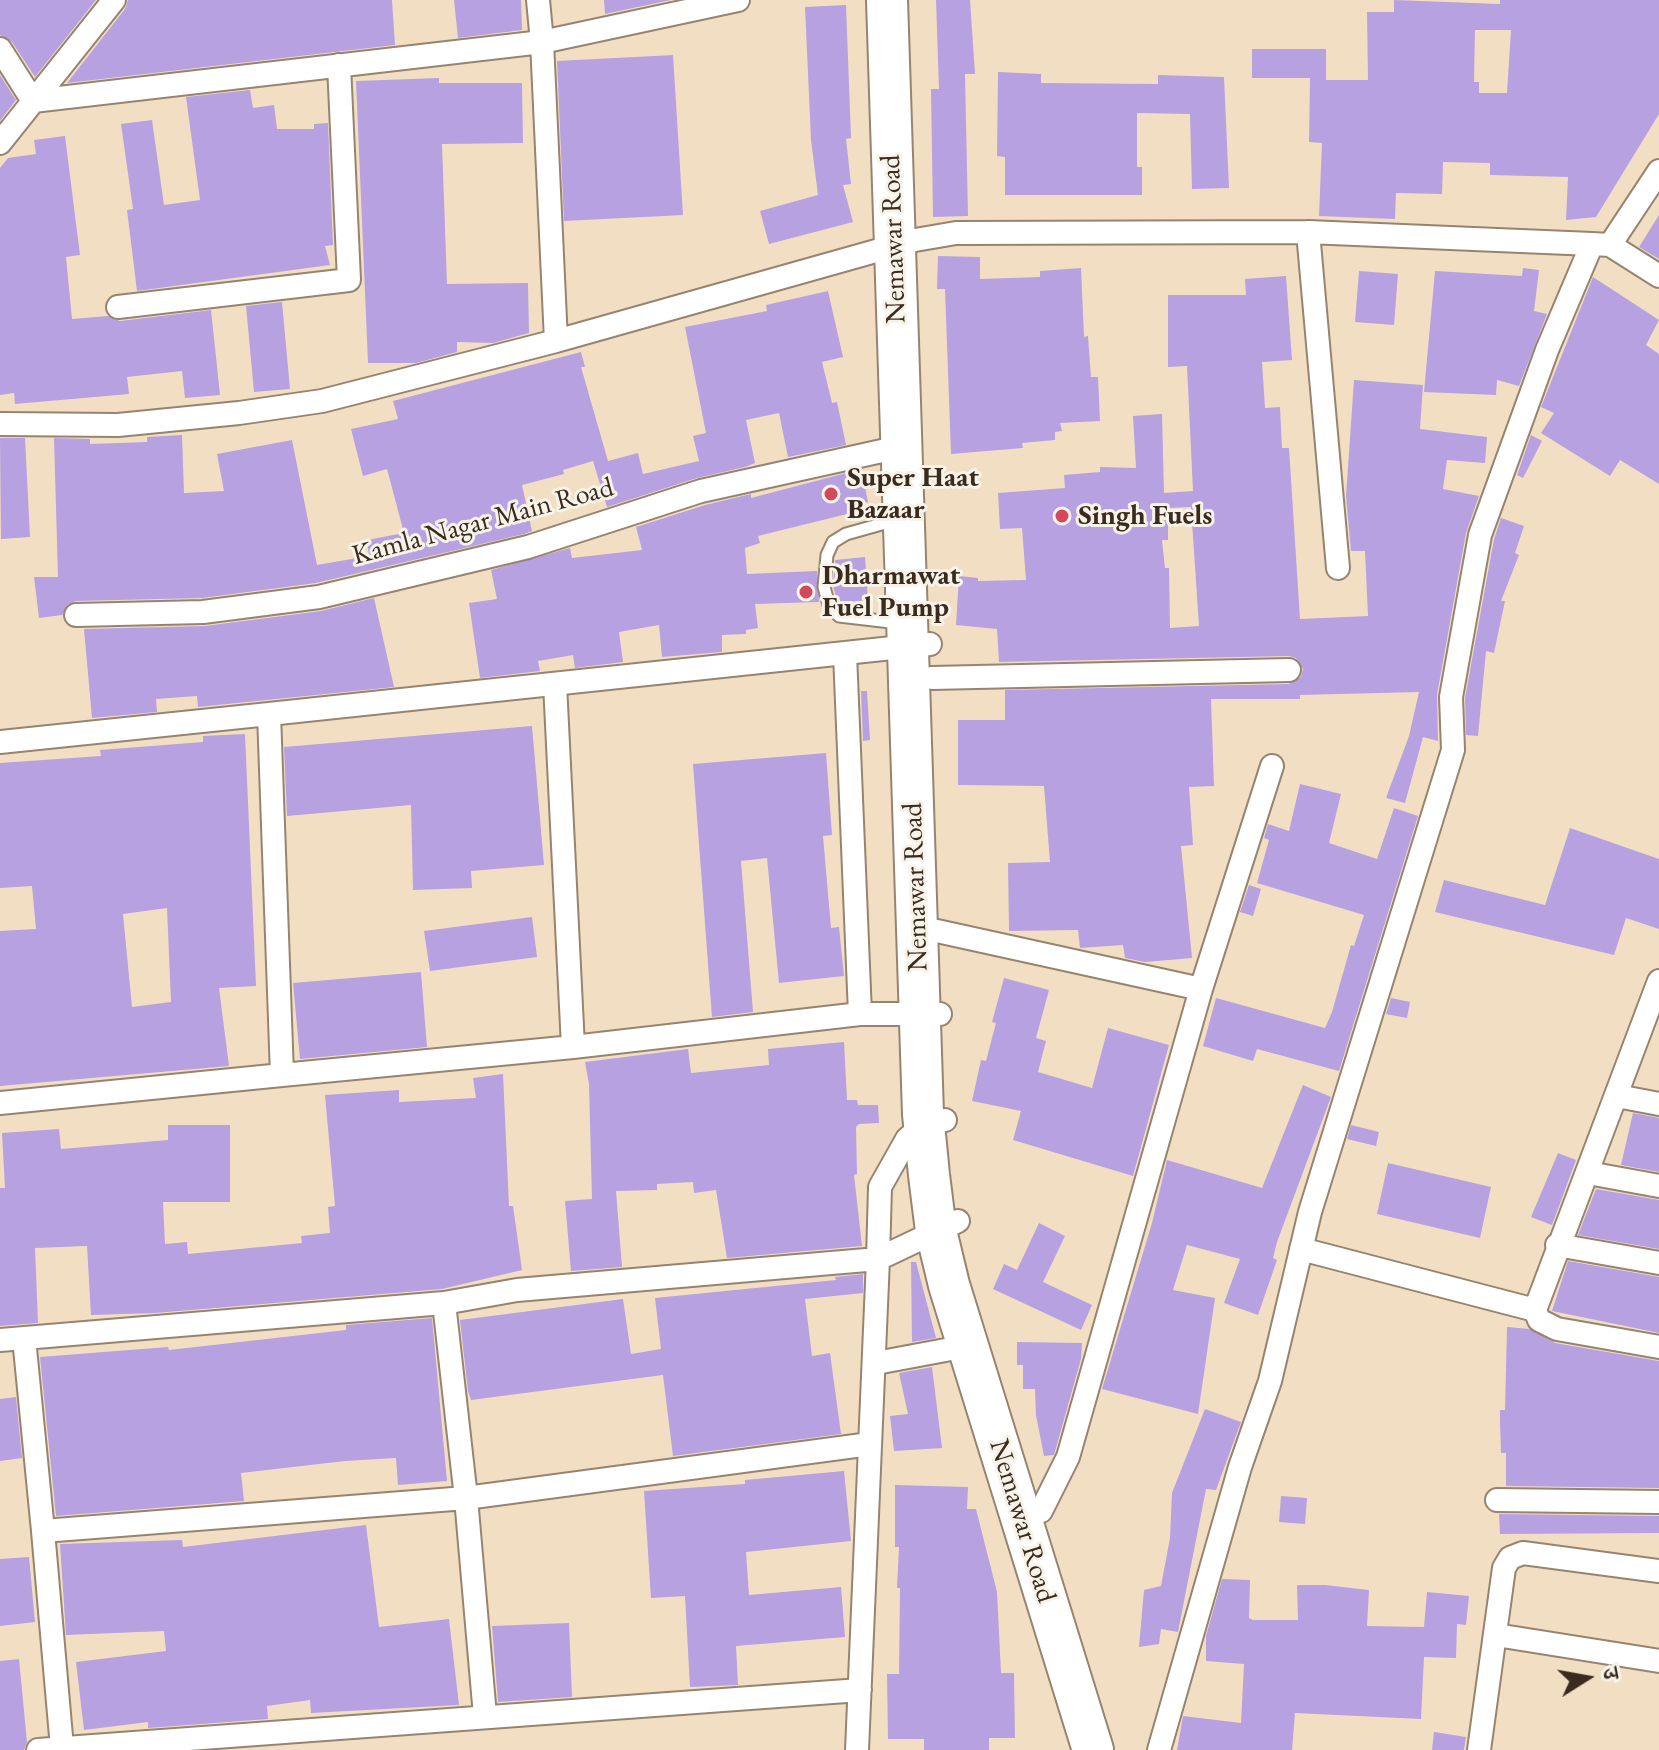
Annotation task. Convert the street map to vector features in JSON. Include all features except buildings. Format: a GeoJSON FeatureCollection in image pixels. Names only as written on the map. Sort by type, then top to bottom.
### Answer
{"type":"FeatureCollection","features":[{"type":"Feature","properties":{"kind":"highway","name":"Nemawar Road"},"geometry":{"type":"LineString","coordinates":[[887,0],[904,243],[934,1122],[967,1346],[1093,1750]]}},
{"type":"Feature","properties":{"kind":"highway","name":"Nemawar Road"},"geometry":{"type":"LineString","coordinates":[[905,0],[900,447],[904,518],[920,648],[937,931],[930,1012]]}},
{"type":"Feature","properties":{"kind":"highway","name":"Nemawar Road"},"geometry":{"type":"LineString","coordinates":[[947,1226],[974,1295],[1110,1750]]}},
{"type":"Feature","properties":{"kind":"street"},"geometry":{"type":"LineString","coordinates":[[0,143],[114,0]]}},
{"type":"Feature","properties":{"kind":"street"},"geometry":{"type":"LineString","coordinates":[[538,0],[556,341]]}},
{"type":"Feature","properties":{"kind":"street"},"geometry":{"type":"LineString","coordinates":[[33,101],[542,42],[738,0]]}},
{"type":"Feature","properties":{"kind":"street"},"geometry":{"type":"LineString","coordinates":[[0,49],[33,101]]}},
{"type":"Feature","properties":{"kind":"street"},"geometry":{"type":"LineString","coordinates":[[118,307],[349,280],[339,65]]}},
{"type":"Feature","properties":{"kind":"street"},"geometry":{"type":"LineString","coordinates":[[1159,1750],[1240,1467],[1270,1381],[1301,1249],[1453,750],[1451,697],[1480,535],[1547,350],[1601,244],[1659,171]]}},
{"type":"Feature","properties":{"kind":"street"},"geometry":{"type":"LineString","coordinates":[[1308,232],[1338,568]]}},
{"type":"Feature","properties":{"kind":"street"},"geometry":{"type":"LineString","coordinates":[[0,424],[118,425],[322,401],[556,341],[904,243],[956,233],[1308,232],[1601,244],[1659,276]]}},
{"type":"Feature","properties":{"kind":"street","name":"Kamla Nagar Main Road"},"geometry":{"type":"LineString","coordinates":[[76,615],[203,612],[319,597],[528,547],[701,491],[900,447]]}},
{"type":"Feature","properties":{"kind":"street"},"geometry":{"type":"LineString","coordinates":[[0,742],[920,648],[1289,670]]}},
{"type":"Feature","properties":{"kind":"street"},"geometry":{"type":"LineString","coordinates":[[845,654],[860,1014]]}},
{"type":"Feature","properties":{"kind":"street"},"geometry":{"type":"LineString","coordinates":[[555,684],[573,1047]]}},
{"type":"Feature","properties":{"kind":"street"},"geometry":{"type":"LineString","coordinates":[[269,714],[282,1075]]}},
{"type":"Feature","properties":{"kind":"street"},"geometry":{"type":"LineString","coordinates":[[1041,1511],[1068,1457],[1201,989],[1272,766]]}},
{"type":"Feature","properties":{"kind":"street"},"geometry":{"type":"LineString","coordinates":[[937,931],[1201,989]]}},
{"type":"Feature","properties":{"kind":"street"},"geometry":{"type":"LineString","coordinates":[[1659,981],[1535,1310],[1539,1320],[1557,1329],[1659,1347]]}},
{"type":"Feature","properties":{"kind":"street"},"geometry":{"type":"LineString","coordinates":[[0,1103],[573,1047],[860,1014],[930,1012]]}},
{"type":"Feature","properties":{"kind":"street"},"geometry":{"type":"LineString","coordinates":[[1617,1096],[1659,1104]]}},
{"type":"Feature","properties":{"kind":"street"},"geometry":{"type":"LineString","coordinates":[[857,1750],[876,1363],[880,1187],[907,1139],[934,1122]]}},
{"type":"Feature","properties":{"kind":"street"},"geometry":{"type":"LineString","coordinates":[[1588,1173],[1659,1186]]}},
{"type":"Feature","properties":{"kind":"street"},"geometry":{"type":"LineString","coordinates":[[0,1340],[444,1303],[517,1290],[878,1259],[947,1226]]}},
{"type":"Feature","properties":{"kind":"street"},"geometry":{"type":"LineString","coordinates":[[1557,1245],[1659,1263]]}},
{"type":"Feature","properties":{"kind":"street"},"geometry":{"type":"LineString","coordinates":[[1301,1249],[1535,1310]]}},
{"type":"Feature","properties":{"kind":"street"},"geometry":{"type":"LineString","coordinates":[[444,1303],[466,1498],[485,1716]]}},
{"type":"Feature","properties":{"kind":"street"},"geometry":{"type":"LineString","coordinates":[[24,1338],[62,1748]]}},
{"type":"Feature","properties":{"kind":"street"},"geometry":{"type":"LineString","coordinates":[[876,1363],[967,1346]]}},
{"type":"Feature","properties":{"kind":"street"},"geometry":{"type":"LineString","coordinates":[[43,1531],[466,1498],[870,1444]]}},
{"type":"Feature","properties":{"kind":"street"},"geometry":{"type":"LineString","coordinates":[[1497,1500],[1659,1502]]}},
{"type":"Feature","properties":{"kind":"street"},"geometry":{"type":"LineString","coordinates":[[1479,1750],[1504,1568],[1514,1554],[1659,1571]]}},
{"type":"Feature","properties":{"kind":"street"},"geometry":{"type":"LineString","coordinates":[[1496,1635],[1659,1661]]}},
{"type":"Feature","properties":{"kind":"street"},"geometry":{"type":"LineString","coordinates":[[38,1750],[860,1690]]}},
{"type":"Feature","properties":{"kind":"lane"},"geometry":{"type":"LineString","coordinates":[[904,518],[846,534],[833,542],[827,555],[824,587],[829,605],[839,616],[920,648]]}},
{"type":"Feature","properties":{"kind":"place","name":"Super Haat Bazaar"},"geometry":{"type":"Point","coordinates":[831,494]}},
{"type":"Feature","properties":{"kind":"place","name":"Singh Fuels"},"geometry":{"type":"Point","coordinates":[1062,516]}},
{"type":"Feature","properties":{"kind":"place","name":"Dharmawat Fuel Pump"},"geometry":{"type":"Point","coordinates":[806,592]}}]}
